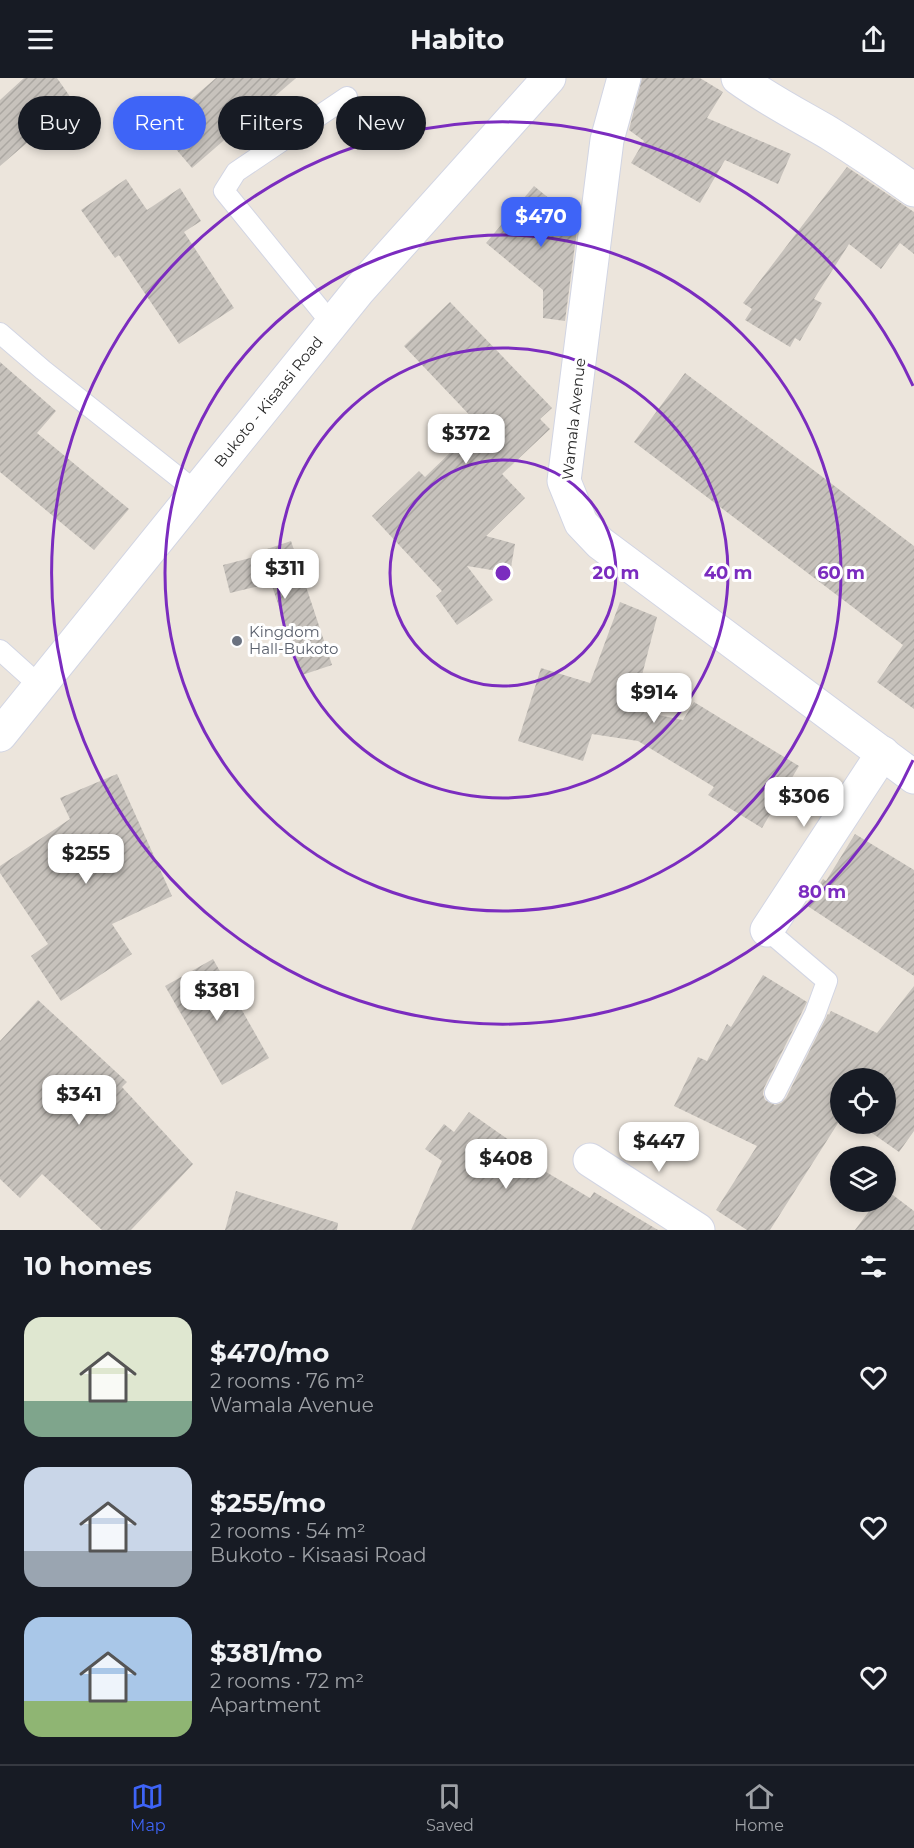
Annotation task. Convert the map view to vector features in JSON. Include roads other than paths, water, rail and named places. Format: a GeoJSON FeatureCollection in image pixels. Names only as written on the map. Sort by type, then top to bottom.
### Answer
{"type":"FeatureCollection","features":[{"type":"Feature","properties":{"kind":"street","name":"Bukoto - Kisaasi Road"},"geometry":{"type":"LineString","coordinates":[[0,735],[359,290],[549,78]]}},
{"type":"Feature","properties":{"kind":"street","name":"Wamala Avenue"},"geometry":{"type":"LineString","coordinates":[[624,78],[608,140],[564,481],[581,523],[600,543],[914,777]]}},
{"type":"Feature","properties":{"kind":"street"},"geometry":{"type":"LineString","coordinates":[[738,78],[786,110],[829,133],[914,190]]}},
{"type":"Feature","properties":{"kind":"street"},"geometry":{"type":"LineString","coordinates":[[767,930],[883,753]]}},
{"type":"Feature","properties":{"kind":"street"},"geometry":{"type":"LineString","coordinates":[[590,1160],[683,1226]]}},
{"type":"Feature","properties":{"kind":"lane"},"geometry":{"type":"LineString","coordinates":[[332,324],[224,191],[236,171],[336,104]]}},
{"type":"Feature","properties":{"kind":"lane"},"geometry":{"type":"LineString","coordinates":[[0,333],[197,492]]}},
{"type":"Feature","properties":{"kind":"lane"},"geometry":{"type":"LineString","coordinates":[[0,650],[40,686]]}},
{"type":"Feature","properties":{"kind":"lane"},"geometry":{"type":"LineString","coordinates":[[767,930],[827,981],[815,1014],[775,1093]]}},
{"type":"Feature","properties":{"kind":"place","name":"Kingdom Hall-Bukoto"},"geometry":{"type":"Point","coordinates":[237,641]}}]}
